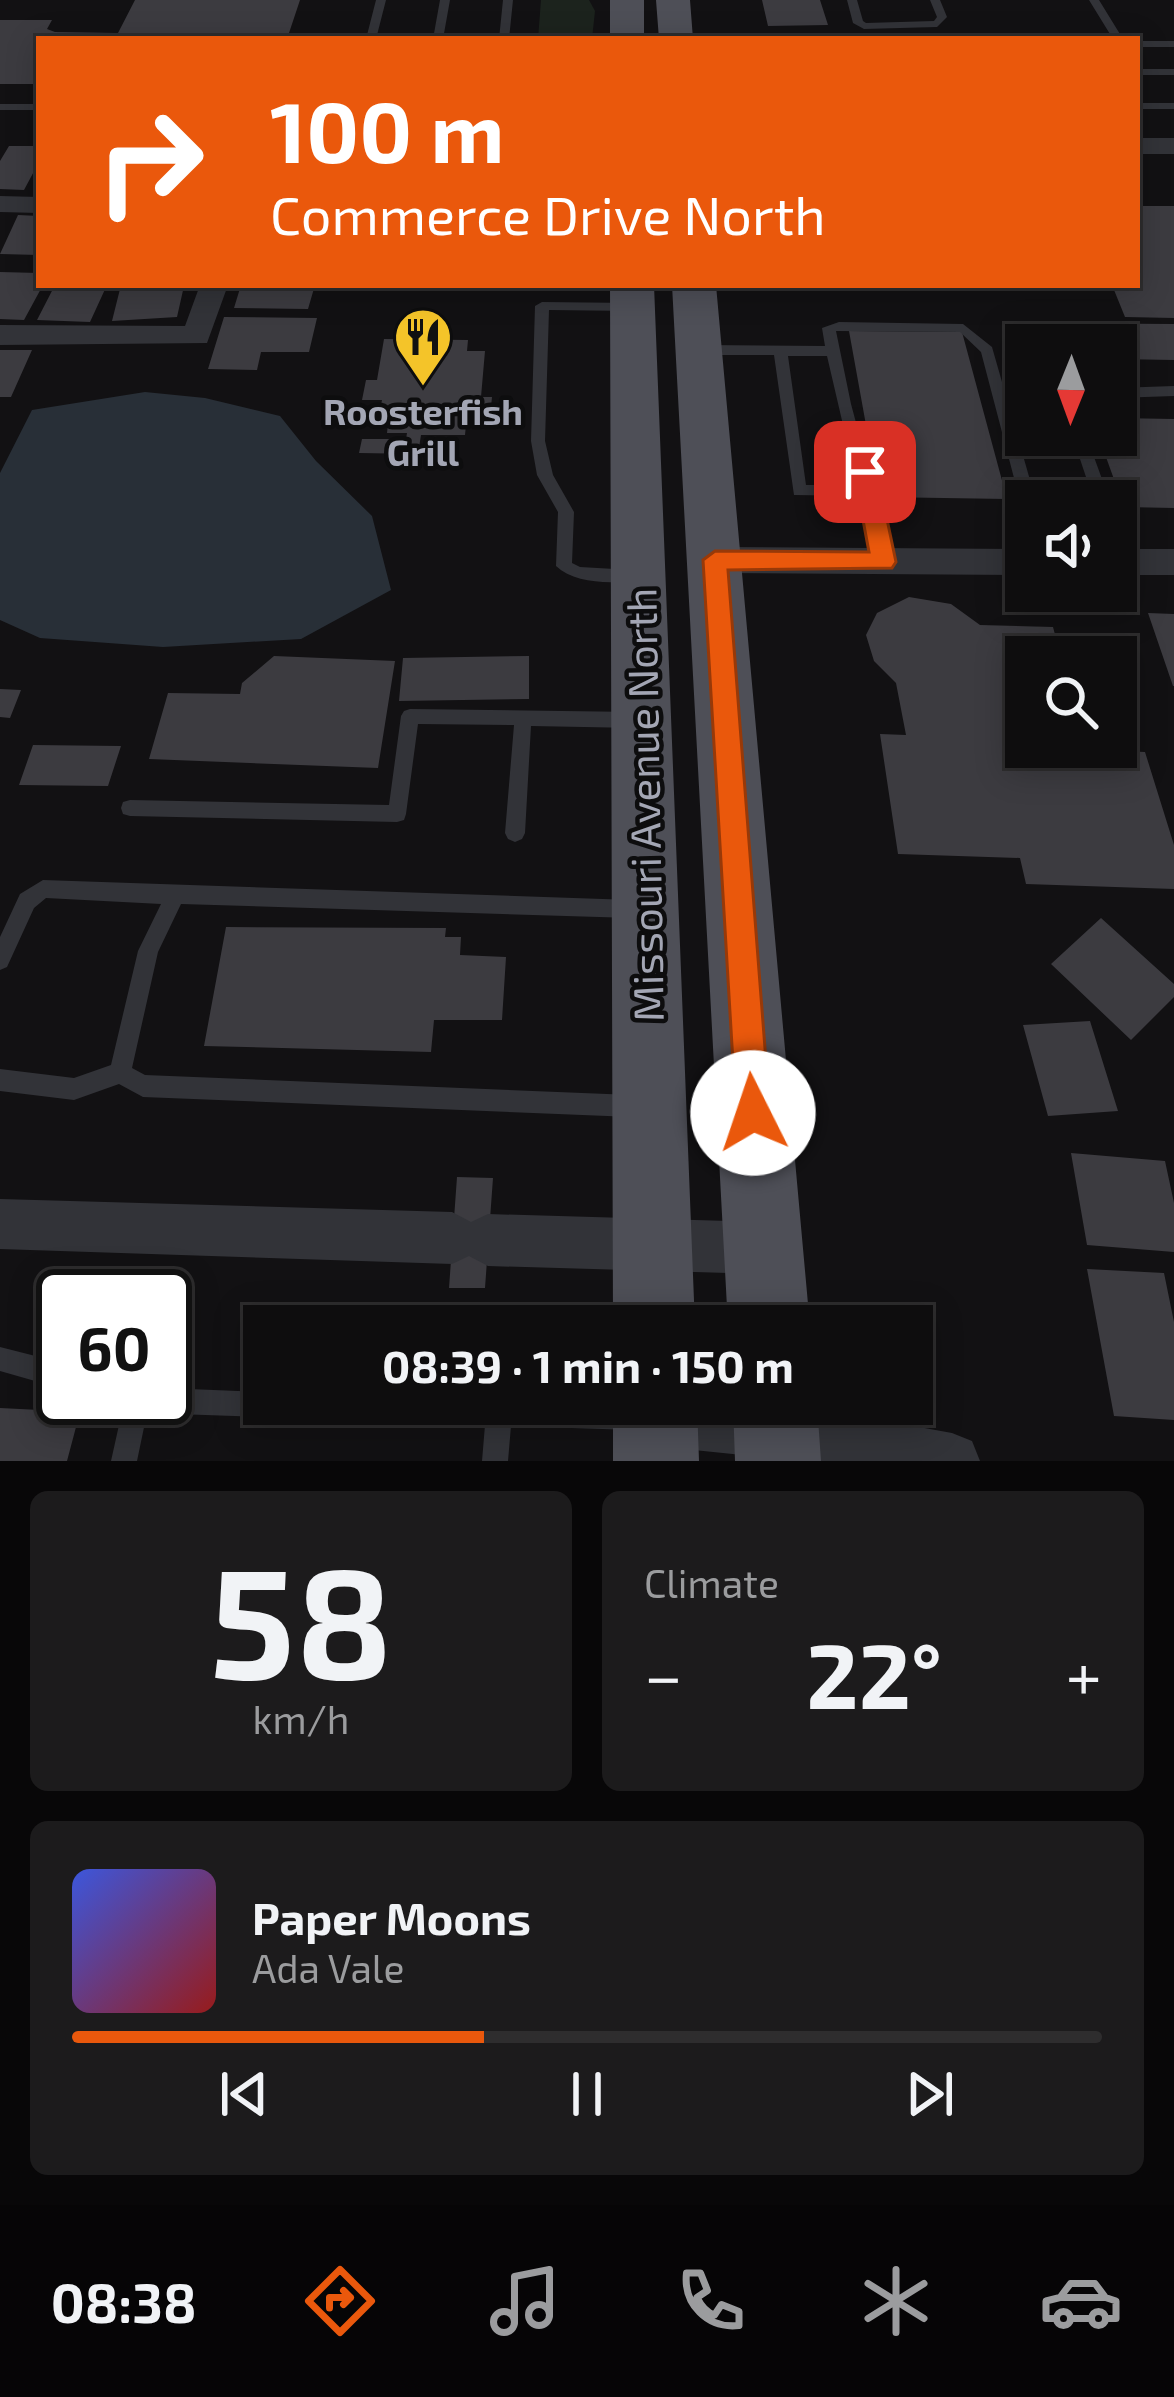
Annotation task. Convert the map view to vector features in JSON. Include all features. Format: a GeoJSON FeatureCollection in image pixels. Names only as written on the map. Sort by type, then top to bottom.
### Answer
{"type":"FeatureCollection","features":[{"type":"Feature","properties":{"kind":"main road"},"geometry":{"type":"LineString","coordinates":[[627,0],[627,36]]}},
{"type":"Feature","properties":{"kind":"main road"},"geometry":{"type":"LineString","coordinates":[[673,0],[676,36]]}},
{"type":"Feature","properties":{"kind":"main road","name":"Missouri Avenue North"},"geometry":{"type":"LineString","coordinates":[[694,288],[767,1305]]}},
{"type":"Feature","properties":{"kind":"main road","name":"Missouri Avenue North"},"geometry":{"type":"LineString","coordinates":[[632,296],[653,1305]]}},
{"type":"Feature","properties":{"kind":"main road"},"geometry":{"type":"LineString","coordinates":[[636,475],[660,514],[690,548],[715,560]]}},
{"type":"Feature","properties":{"kind":"main road"},"geometry":{"type":"LineString","coordinates":[[638,577],[668,592],[681,607],[691,695],[726,753]]}},
{"type":"Feature","properties":{"kind":"street"},"geometry":{"type":"LineString","coordinates":[[1140,146],[1174,146]]}},
{"type":"Feature","properties":{"kind":"street"},"geometry":{"type":"LineString","coordinates":[[0,204],[36,205]]}},
{"type":"Feature","properties":{"kind":"street"},"geometry":{"type":"LineString","coordinates":[[0,335],[197,336],[213,288]]}},
{"type":"Feature","properties":{"kind":"street"},"geometry":{"type":"LineString","coordinates":[[1137,557],[1174,562]]}},
{"type":"Feature","properties":{"kind":"street"},"geometry":{"type":"LineString","coordinates":[[715,560],[1005,562]]}},
{"type":"Feature","properties":{"kind":"street"},"geometry":{"type":"LineString","coordinates":[[0,1224],[763,1248]]}},
{"type":"Feature","properties":{"kind":"street"},"geometry":{"type":"LineString","coordinates":[[655,1428],[777,1431],[952,1461]]}},
{"type":"Feature","properties":{"kind":"lane"},"geometry":{"type":"LineString","coordinates":[[372,36],[381,0]]}},
{"type":"Feature","properties":{"kind":"lane"},"geometry":{"type":"LineString","coordinates":[[439,36],[445,0]]}},
{"type":"Feature","properties":{"kind":"lane"},"geometry":{"type":"LineString","coordinates":[[504,36],[508,0]]}},
{"type":"Feature","properties":{"kind":"lane"},"geometry":{"type":"LineString","coordinates":[[853,0],[858,23],[864,26],[914,28],[937,24],[942,17],[935,0]]}},
{"type":"Feature","properties":{"kind":"lane"},"geometry":{"type":"LineString","coordinates":[[1094,0],[1116,36]]}},
{"type":"Feature","properties":{"kind":"lane"},"geometry":{"type":"LineString","coordinates":[[1140,44],[1174,44]]}},
{"type":"Feature","properties":{"kind":"lane"},"geometry":{"type":"LineString","coordinates":[[1140,72],[1174,72]]}},
{"type":"Feature","properties":{"kind":"lane"},"geometry":{"type":"LineString","coordinates":[[1140,106],[1174,106]]}},
{"type":"Feature","properties":{"kind":"lane"},"geometry":{"type":"LineString","coordinates":[[0,107],[36,107]]}},
{"type":"Feature","properties":{"kind":"lane"},"geometry":{"type":"LineString","coordinates":[[632,296],[542,306],[538,441],[545,475],[566,512],[564,566],[578,573],[638,577]]}},
{"type":"Feature","properties":{"kind":"lane"},"geometry":{"type":"LineString","coordinates":[[884,562],[869,490],[844,415],[829,328],[963,328],[976,336],[987,350],[1022,480]]}},
{"type":"Feature","properties":{"kind":"lane"},"geometry":{"type":"LineString","coordinates":[[699,350],[833,351]]}},
{"type":"Feature","properties":{"kind":"lane"},"geometry":{"type":"LineString","coordinates":[[781,351],[799,490],[869,490]]}},
{"type":"Feature","properties":{"kind":"lane"},"geometry":{"type":"LineString","coordinates":[[1137,392],[1174,391]]}},
{"type":"Feature","properties":{"kind":"lane"},"geometry":{"type":"LineString","coordinates":[[130,808],[397,814],[410,716],[641,720]]}},
{"type":"Feature","properties":{"kind":"lane"},"geometry":{"type":"LineString","coordinates":[[514,833],[523,718]]}},
{"type":"Feature","properties":{"kind":"lane"},"geometry":{"type":"LineString","coordinates":[[0,960],[27,901],[43,889],[645,910]]}},
{"type":"Feature","properties":{"kind":"lane"},"geometry":{"type":"LineString","coordinates":[[120,1073],[148,951],[175,895]]}},
{"type":"Feature","properties":{"kind":"lane"},"geometry":{"type":"LineString","coordinates":[[0,1080],[74,1089],[120,1073],[143,1086],[649,1106]]}},
{"type":"Feature","properties":{"kind":"lane"},"geometry":{"type":"LineString","coordinates":[[0,1359],[36,1369]]}},
{"type":"Feature","properties":{"kind":"lane"},"geometry":{"type":"LineString","coordinates":[[192,1401],[243,1403]]}},
{"type":"Feature","properties":{"kind":"lane"},"geometry":{"type":"LineString","coordinates":[[124,1461],[130,1425]]}},
{"type":"Feature","properties":{"kind":"lane"},"geometry":{"type":"LineString","coordinates":[[496,1461],[498,1425]]}},
{"type":"Feature","properties":{"kind":"lane"},"geometry":{"type":"LineString","coordinates":[[622,1425],[655,1428]]}},
{"type":"Feature","properties":{"kind":"shaded area"},"geometry":{"type":"Polygon","coordinates":[[[541,0],[589,0],[595,11],[592,36],[538,36],[541,0]]]}},
{"type":"Feature","properties":{"kind":"shaded area"},"geometry":{"type":"Polygon","coordinates":[[[145,392],[205,398],[280,416],[316,461],[372,516],[391,590],[301,639],[163,647],[40,638],[0,620],[0,473],[32,410],[145,392]]]}},
{"type":"Feature","properties":{"kind":"building"},"geometry":{"type":"Polygon","coordinates":[[[135,0],[300,0],[289,33],[294,36],[36,36],[36,84],[0,84],[0,20],[52,20],[47,29],[55,32],[118,33],[135,0]]]}},
{"type":"Feature","properties":{"kind":"building"},"geometry":{"type":"Polygon","coordinates":[[[762,0],[820,0],[828,25],[768,26],[762,0]]]}},
{"type":"Feature","properties":{"kind":"building"},"geometry":{"type":"Polygon","coordinates":[[[9,146],[36,146],[36,168],[24,190],[0,189],[0,161],[9,146]]]}},
{"type":"Feature","properties":{"kind":"building"},"geometry":{"type":"Polygon","coordinates":[[[1140,206],[1174,206],[1174,318],[1125,317],[1113,288],[1140,288],[1140,206]]]}},
{"type":"Feature","properties":{"kind":"building"},"geometry":{"type":"Polygon","coordinates":[[[18,215],[36,216],[36,255],[0,254],[18,215]]]}},
{"type":"Feature","properties":{"kind":"building"},"geometry":{"type":"Polygon","coordinates":[[[0,272],[36,273],[36,288],[41,288],[24,320],[0,319],[0,272]]]}},
{"type":"Feature","properties":{"kind":"building"},"geometry":{"type":"Polygon","coordinates":[[[53,288],[106,288],[90,322],[37,320],[53,288]]]}},
{"type":"Feature","properties":{"kind":"building"},"geometry":{"type":"Polygon","coordinates":[[[184,288],[177,317],[112,321],[120,289],[184,288]]]}},
{"type":"Feature","properties":{"kind":"building"},"geometry":{"type":"Polygon","coordinates":[[[240,288],[314,288],[308,309],[234,308],[240,288]]]}},
{"type":"Feature","properties":{"kind":"building"},"geometry":{"type":"Polygon","coordinates":[[[224,317],[317,318],[309,352],[261,352],[257,370],[208,369],[224,317]]]}},
{"type":"Feature","properties":{"kind":"building"},"geometry":{"type":"Polygon","coordinates":[[[1021,323],[1174,324],[1174,360],[1137,359],[1137,324],[1021,323]]]}},
{"type":"Feature","properties":{"kind":"building"},"geometry":{"type":"Polygon","coordinates":[[[849,331],[962,332],[1005,499],[879,497],[849,331]]]}},
{"type":"Feature","properties":{"kind":"building","name":"Roosterfish Grill"},"geometry":{"type":"Polygon","coordinates":[[[384,339],[468,340],[467,351],[485,351],[481,397],[492,397],[491,407],[481,407],[479,425],[466,425],[465,435],[421,435],[418,454],[359,453],[362,439],[406,439],[407,433],[387,433],[388,424],[377,424],[382,400],[362,400],[366,380],[377,380],[384,339]]]}},
{"type":"Feature","properties":{"kind":"building"},"geometry":{"type":"Polygon","coordinates":[[[0,350],[32,350],[11,397],[0,397],[0,350]]]}},
{"type":"Feature","properties":{"kind":"building"},"geometry":{"type":"Polygon","coordinates":[[[1137,418],[1174,419],[1174,508],[1137,507],[1137,480],[1114,480],[1106,456],[1137,456],[1137,418]]]}},
{"type":"Feature","properties":{"kind":"building"},"geometry":{"type":"Polygon","coordinates":[[[909,597],[951,604],[980,625],[1053,627],[1055,636],[1005,636],[1005,768],[1137,768],[1137,752],[1145,752],[1174,845],[1174,889],[1026,884],[1020,858],[898,854],[880,734],[906,735],[896,683],[874,661],[866,635],[877,613],[909,597]]]}},
{"type":"Feature","properties":{"kind":"building"},"geometry":{"type":"Polygon","coordinates":[[[1148,613],[1174,614],[1174,686],[1173,686],[1148,613]]]}},
{"type":"Feature","properties":{"kind":"building"},"geometry":{"type":"Polygon","coordinates":[[[274,656],[395,661],[378,768],[149,759],[168,693],[240,694],[242,683],[274,656]]]}},
{"type":"Feature","properties":{"kind":"building"},"geometry":{"type":"Polygon","coordinates":[[[529,656],[529,699],[399,701],[403,658],[529,656]]]}},
{"type":"Feature","properties":{"kind":"building"},"geometry":{"type":"Polygon","coordinates":[[[0,689],[21,690],[10,718],[0,717],[0,689]]]}},
{"type":"Feature","properties":{"kind":"building"},"geometry":{"type":"Polygon","coordinates":[[[33,745],[121,746],[108,786],[19,785],[33,745]]]}},
{"type":"Feature","properties":{"kind":"building"},"geometry":{"type":"Polygon","coordinates":[[[1101,918],[1174,984],[1174,997],[1131,1040],[1051,964],[1101,918]]]}},
{"type":"Feature","properties":{"kind":"building"},"geometry":{"type":"Polygon","coordinates":[[[226,927],[446,928],[445,937],[461,937],[460,955],[506,957],[502,1020],[434,1020],[431,1052],[204,1046],[226,927]]]}},
{"type":"Feature","properties":{"kind":"building"},"geometry":{"type":"Polygon","coordinates":[[[1090,1021],[1118,1111],[1048,1116],[1023,1025],[1090,1021]]]}},
{"type":"Feature","properties":{"kind":"building"},"geometry":{"type":"Polygon","coordinates":[[[1071,1153],[1165,1161],[1174,1203],[1174,1252],[1087,1245],[1071,1153]]]}},
{"type":"Feature","properties":{"kind":"building"},"geometry":{"type":"Polygon","coordinates":[[[457,1177],[493,1178],[485,1288],[449,1288],[457,1177]]]}},
{"type":"Feature","properties":{"kind":"building"},"geometry":{"type":"Polygon","coordinates":[[[1087,1269],[1164,1273],[1174,1322],[1174,1420],[1114,1416],[1087,1269]]]}},
{"type":"Feature","properties":{"kind":"building"},"geometry":{"type":"Polygon","coordinates":[[[0,1408],[36,1410],[36,1425],[77,1425],[67,1461],[0,1461],[0,1408]]]}},
{"type":"Feature","properties":{"kind":"place","name":"Roosterfish Grill"},"geometry":{"type":"Point","coordinates":[423,388]}},
{"type":"Feature","properties":{"kind":"route"},"geometry":{"type":"LineString","coordinates":[[753,1113],[715,560],[884,562],[865,472]]}}]}
